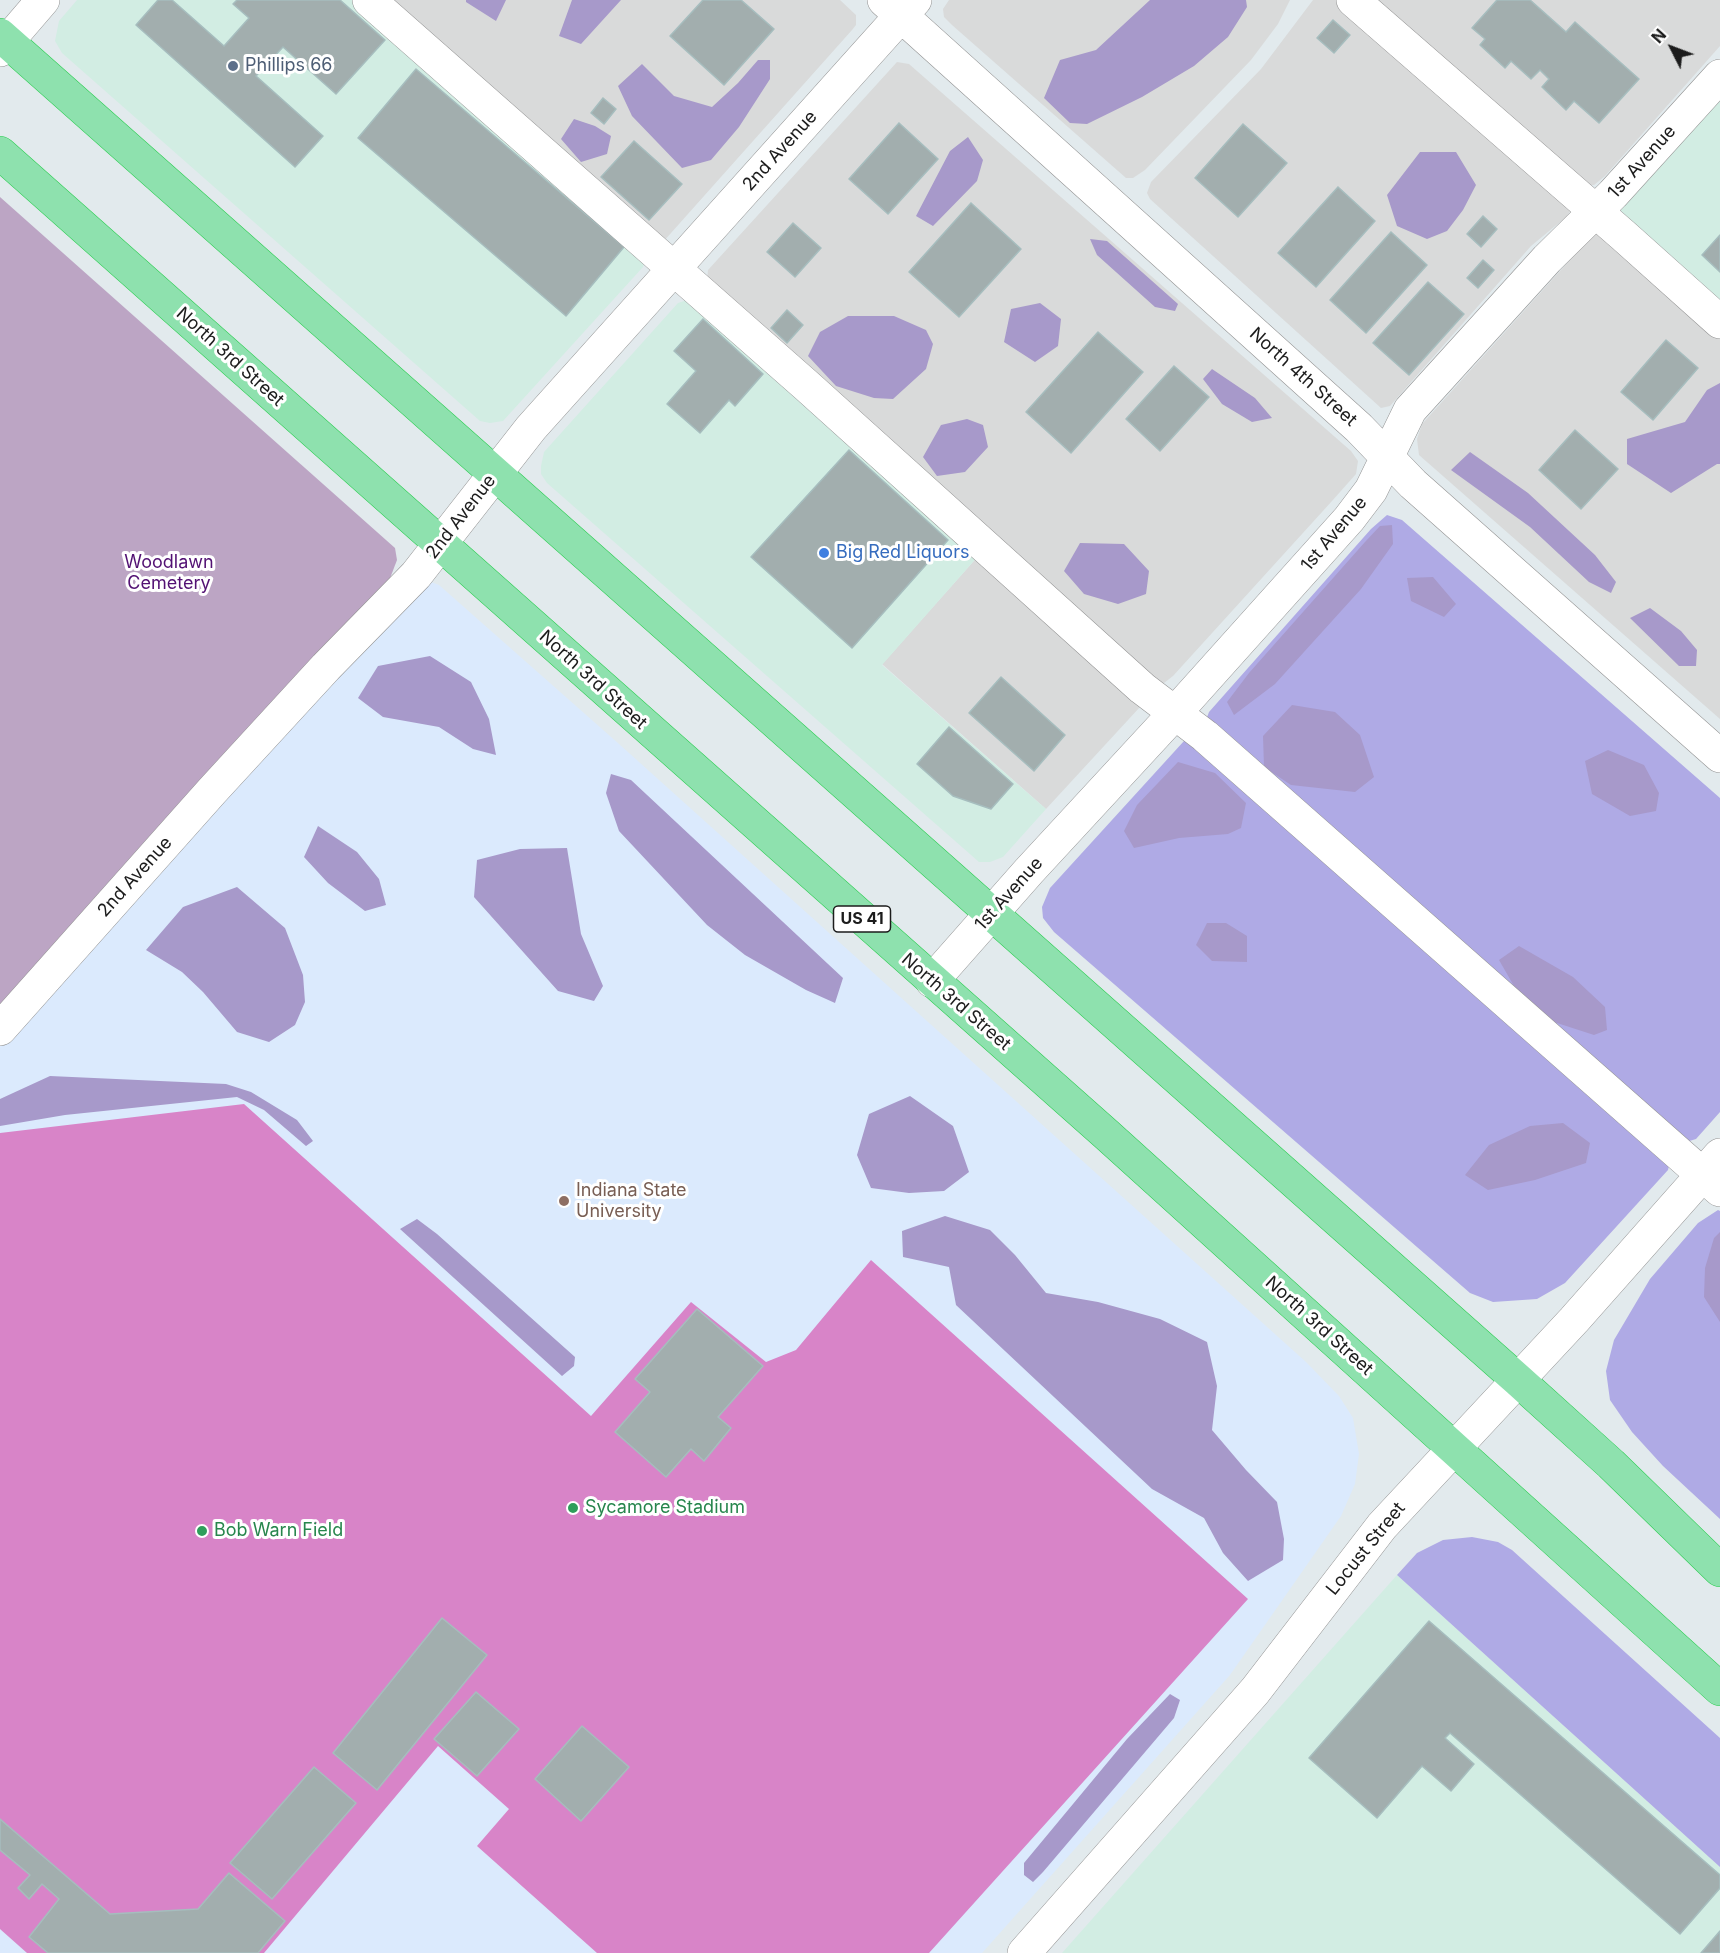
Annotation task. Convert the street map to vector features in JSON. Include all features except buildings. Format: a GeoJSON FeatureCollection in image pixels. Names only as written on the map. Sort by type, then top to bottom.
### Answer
{"type":"FeatureCollection","features":[{"type":"Feature","properties":{"kind":"highway"},"geometry":{"type":"LineString","coordinates":[[2,42],[992,912],[1611,1464],[1720,1570]]}},
{"type":"Feature","properties":{"kind":"highway","name":"North 3rd Street"},"geometry":{"type":"LineString","coordinates":[[0,153],[1106,1134],[1720,1689]]}},
{"type":"Feature","properties":{"kind":"street"},"geometry":{"type":"LineString","coordinates":[[2,42],[43,0]]}},
{"type":"Feature","properties":{"kind":"street"},"geometry":{"type":"LineString","coordinates":[[369,0],[674,269],[1142,688],[1214,744],[1714,1173]]}},
{"type":"Feature","properties":{"kind":"street"},"geometry":{"type":"LineString","coordinates":[[1353,0],[1720,322]]}},
{"type":"Feature","properties":{"kind":"street","name":"2nd Avenue"},"geometry":{"type":"LineString","coordinates":[[0,1029],[212,791],[326,667],[416,575],[531,428],[674,269],[900,5]]}},
{"type":"Feature","properties":{"kind":"street","name":"North 4th Street"},"geometry":{"type":"LineString","coordinates":[[900,5],[1359,428],[1413,484],[1720,756]]}},
{"type":"Feature","properties":{"kind":"street","name":"1st Avenue"},"geometry":{"type":"LineString","coordinates":[[932,981],[1349,519],[1371,490],[1410,410],[1547,259],[1596,212],[1720,76]]}},
{"type":"Feature","properties":{"kind":"street","name":"Locust Street"},"geometry":{"type":"LineString","coordinates":[[1024,1953],[1255,1691],[1382,1526],[1714,1173]]}},
{"type":"Feature","properties":{"kind":"shaded area"},"geometry":{"type":"Polygon","coordinates":[[[77,0],[353,0],[645,260],[643,267],[503,421],[490,423],[480,421],[62,53],[55,41],[59,21],[77,0]]]}},
{"type":"Feature","properties":{"kind":"shaded area"},"geometry":{"type":"Polygon","coordinates":[[[384,0],[840,0],[856,15],[856,25],[663,242],[384,0]]]}},
{"type":"Feature","properties":{"kind":"shaded area"},"geometry":{"type":"Polygon","coordinates":[[[466,0],[506,0],[496,21],[466,0]]]}},
{"type":"Feature","properties":{"kind":"shaded area"},"geometry":{"type":"Polygon","coordinates":[[[572,0],[621,0],[581,44],[559,36],[572,0]]]}},
{"type":"Feature","properties":{"kind":"shaded area"},"geometry":{"type":"Polygon","coordinates":[[[949,0],[1290,0],[1278,24],[1251,60],[1145,170],[1133,178],[1126,178],[944,17],[943,9],[949,0]]]}},
{"type":"Feature","properties":{"kind":"shaded area"},"geometry":{"type":"Polygon","coordinates":[[[1150,0],[1246,0],[1247,7],[1228,37],[1194,66],[1142,97],[1087,124],[1070,123],[1044,98],[1060,60],[1096,50],[1150,0]]]}},
{"type":"Feature","properties":{"kind":"shaded area"},"geometry":{"type":"Polygon","coordinates":[[[1313,0],[1340,0],[1571,210],[1566,217],[1531,246],[1390,406],[1381,408],[1150,199],[1147,193],[1151,182],[1261,69],[1313,0]]]}},
{"type":"Feature","properties":{"kind":"shaded area"},"geometry":{"type":"Polygon","coordinates":[[[1370,0],[1720,0],[1720,46],[1605,176],[1594,185],[1586,185],[1370,0]]]}},
{"type":"Feature","properties":{"kind":"shaded area"},"geometry":{"type":"Polygon","coordinates":[[[758,60],[770,60],[770,79],[739,127],[711,160],[682,168],[632,116],[618,86],[642,64],[674,96],[712,107],[758,60]]]}},
{"type":"Feature","properties":{"kind":"shaded area"},"geometry":{"type":"Polygon","coordinates":[[[897,62],[909,64],[1351,451],[1358,461],[1356,474],[1173,676],[1164,683],[1158,682],[707,281],[708,270],[897,62]]]}},
{"type":"Feature","properties":{"kind":"shaded area"},"geometry":{"type":"Polygon","coordinates":[[[1720,99],[1720,311],[1623,220],[1621,210],[1720,99]]]}},
{"type":"Feature","properties":{"kind":"shaded area"},"geometry":{"type":"Polygon","coordinates":[[[574,119],[595,126],[611,136],[607,154],[581,162],[561,139],[574,119]]]}},
{"type":"Feature","properties":{"kind":"shaded area"},"geometry":{"type":"Polygon","coordinates":[[[968,137],[983,160],[977,181],[933,226],[916,216],[950,151],[968,137]]]}},
{"type":"Feature","properties":{"kind":"shaded area"},"geometry":{"type":"Polygon","coordinates":[[[1420,152],[1456,152],[1476,185],[1463,210],[1447,231],[1427,239],[1397,226],[1387,195],[1420,152]]]}},
{"type":"Feature","properties":{"kind":"shaded area"},"geometry":{"type":"Polygon","coordinates":[[[1596,231],[1720,334],[1720,719],[1419,455],[1417,439],[1422,424],[1596,231]]]}},
{"type":"Feature","properties":{"kind":"shaded area"},"geometry":{"type":"Polygon","coordinates":[[[1090,239],[1107,241],[1178,304],[1175,311],[1155,307],[1097,255],[1090,239]]]}},
{"type":"Feature","properties":{"kind":"shaded area"},"geometry":{"type":"Polygon","coordinates":[[[687,300],[980,554],[882,665],[1046,809],[1003,857],[990,862],[979,862],[547,483],[541,474],[544,452],[678,303],[687,300]]]}},
{"type":"Feature","properties":{"kind":"shaded area"},"geometry":{"type":"Polygon","coordinates":[[[1040,303],[1061,319],[1058,346],[1035,362],[1004,342],[1011,309],[1040,303]]]}},
{"type":"Feature","properties":{"kind":"shaded area"},"geometry":{"type":"Polygon","coordinates":[[[848,316],[894,316],[926,330],[933,344],[926,369],[893,399],[874,398],[836,386],[808,356],[820,332],[848,316]]]}},
{"type":"Feature","properties":{"kind":"shaded area"},"geometry":{"type":"Polygon","coordinates":[[[1212,369],[1255,398],[1272,418],[1252,422],[1222,404],[1203,379],[1212,369]]]}},
{"type":"Feature","properties":{"kind":"shaded area"},"geometry":{"type":"Polygon","coordinates":[[[1720,383],[1720,464],[1671,493],[1627,464],[1627,439],[1685,422],[1707,390],[1720,383]]]}},
{"type":"Feature","properties":{"kind":"shaded area"},"geometry":{"type":"Polygon","coordinates":[[[967,419],[983,425],[988,447],[965,472],[937,476],[923,457],[941,425],[967,419]]]}},
{"type":"Feature","properties":{"kind":"shaded area"},"geometry":{"type":"Polygon","coordinates":[[[1470,452],[1528,493],[1595,555],[1616,582],[1611,593],[1589,582],[1530,527],[1451,470],[1470,452]]]}},
{"type":"Feature","properties":{"kind":"shaded area"},"geometry":{"type":"Polygon","coordinates":[[[1387,515],[1402,520],[1720,798],[1720,1112],[1696,1139],[1686,1142],[1206,720],[1209,712],[1371,529],[1387,515]]]}},
{"type":"Feature","properties":{"kind":"shaded area"},"geometry":{"type":"Polygon","coordinates":[[[1392,525],[1393,544],[1361,589],[1275,684],[1234,715],[1227,702],[1249,673],[1380,526],[1392,525]]]}},
{"type":"Feature","properties":{"kind":"shaded area"},"geometry":{"type":"Polygon","coordinates":[[[1080,543],[1124,544],[1149,571],[1146,594],[1118,604],[1084,594],[1064,571],[1080,543]]]}},
{"type":"Feature","properties":{"kind":"shaded area"},"geometry":{"type":"Polygon","coordinates":[[[980,554],[1140,707],[1046,809],[882,664],[980,554]]]}},
{"type":"Feature","properties":{"kind":"shaded area"},"geometry":{"type":"Polygon","coordinates":[[[1433,577],[1456,604],[1444,617],[1411,601],[1407,578],[1433,577]]]}},
{"type":"Feature","properties":{"kind":"shaded area","name":"Indiana State University"},"geometry":{"type":"Polygon","coordinates":[[[431,582],[439,585],[619,744],[1306,1362],[1339,1396],[1353,1418],[1359,1454],[1355,1484],[1341,1516],[1230,1675],[982,1953],[0,1953],[0,1041],[239,776],[431,582]]]}},
{"type":"Feature","properties":{"kind":"shaded area"},"geometry":{"type":"Polygon","coordinates":[[[1650,608],[1681,631],[1697,650],[1696,666],[1679,666],[1630,618],[1650,608]]]}},
{"type":"Feature","properties":{"kind":"shaded area"},"geometry":{"type":"Polygon","coordinates":[[[430,656],[471,682],[489,719],[496,755],[473,749],[439,727],[383,717],[358,698],[378,666],[430,656]]]}},
{"type":"Feature","properties":{"kind":"shaded area"},"geometry":{"type":"Polygon","coordinates":[[[1292,705],[1335,712],[1360,735],[1374,777],[1355,792],[1291,785],[1264,767],[1263,736],[1292,705]]]}},
{"type":"Feature","properties":{"kind":"shaded area"},"geometry":{"type":"Polygon","coordinates":[[[1184,741],[1194,741],[1670,1161],[1668,1170],[1565,1283],[1537,1299],[1493,1302],[1470,1293],[1054,932],[1043,918],[1042,907],[1050,888],[1184,741]]]}},
{"type":"Feature","properties":{"kind":"shaded area"},"geometry":{"type":"Polygon","coordinates":[[[1608,750],[1644,765],[1659,793],[1656,811],[1630,816],[1592,794],[1585,761],[1608,750]]]}},
{"type":"Feature","properties":{"kind":"shaded area"},"geometry":{"type":"Polygon","coordinates":[[[1178,762],[1215,773],[1246,803],[1241,828],[1228,834],[1179,838],[1134,848],[1124,831],[1137,805],[1178,762]]]}},
{"type":"Feature","properties":{"kind":"shaded area"},"geometry":{"type":"Polygon","coordinates":[[[611,774],[631,780],[843,978],[835,1003],[806,990],[745,955],[707,925],[619,831],[606,793],[611,774]]]}},
{"type":"Feature","properties":{"kind":"shaded area"},"geometry":{"type":"Polygon","coordinates":[[[318,826],[357,852],[379,879],[386,905],[365,911],[328,883],[304,857],[318,826]]]}},
{"type":"Feature","properties":{"kind":"shaded area"},"geometry":{"type":"Polygon","coordinates":[[[567,848],[581,934],[603,986],[594,1001],[558,991],[474,897],[477,860],[520,849],[567,848]]]}},
{"type":"Feature","properties":{"kind":"shaded area"},"geometry":{"type":"Polygon","coordinates":[[[237,887],[285,928],[303,975],[305,1002],[295,1025],[269,1042],[237,1032],[203,992],[182,972],[146,950],[183,907],[237,887]]]}},
{"type":"Feature","properties":{"kind":"shaded area"},"geometry":{"type":"Polygon","coordinates":[[[1207,923],[1226,923],[1247,936],[1247,962],[1212,961],[1196,945],[1207,923]]]}},
{"type":"Feature","properties":{"kind":"shaded area"},"geometry":{"type":"Polygon","coordinates":[[[1519,946],[1573,977],[1605,1007],[1607,1030],[1594,1035],[1554,1022],[1518,993],[1499,960],[1519,946]]]}},
{"type":"Feature","properties":{"kind":"shaded area"},"geometry":{"type":"Polygon","coordinates":[[[50,1076],[226,1084],[251,1092],[297,1120],[313,1141],[306,1146],[264,1110],[237,1097],[65,1115],[0,1126],[0,1099],[50,1076]]]}},
{"type":"Feature","properties":{"kind":"shaded area"},"geometry":{"type":"Polygon","coordinates":[[[910,1096],[953,1126],[969,1172],[944,1191],[909,1193],[871,1188],[857,1155],[869,1114],[910,1096]]]}},
{"type":"Feature","properties":{"kind":"shaded area","name":"Sycamore Stadium"},"geometry":{"type":"Polygon","coordinates":[[[244,1104],[591,1416],[691,1302],[766,1362],[796,1350],[871,1260],[1248,1599],[929,1953],[597,1953],[477,1846],[509,1809],[438,1746],[264,1953],[27,1953],[0,1929],[0,1133],[244,1104]]]}},
{"type":"Feature","properties":{"kind":"shaded area"},"geometry":{"type":"Polygon","coordinates":[[[1563,1123],[1590,1143],[1586,1163],[1535,1180],[1488,1190],[1465,1175],[1489,1145],[1530,1126],[1563,1123]]]}},
{"type":"Feature","properties":{"kind":"shaded area"},"geometry":{"type":"Polygon","coordinates":[[[1718,1210],[1720,1211],[1720,1519],[1663,1466],[1632,1432],[1610,1400],[1606,1371],[1614,1340],[1650,1279],[1698,1223],[1718,1210]]]}},
{"type":"Feature","properties":{"kind":"shaded area"},"geometry":{"type":"Polygon","coordinates":[[[945,1216],[990,1230],[1015,1255],[1046,1293],[1098,1302],[1160,1319],[1207,1342],[1217,1386],[1212,1430],[1277,1502],[1284,1539],[1283,1560],[1248,1581],[1223,1553],[1204,1518],[1152,1489],[956,1305],[949,1267],[903,1257],[902,1231],[945,1216]]]}},
{"type":"Feature","properties":{"kind":"shaded area"},"geometry":{"type":"Polygon","coordinates":[[[417,1219],[437,1234],[575,1357],[574,1366],[562,1376],[400,1229],[417,1219]]]}},
{"type":"Feature","properties":{"kind":"shaded area"},"geometry":{"type":"Polygon","coordinates":[[[1720,1232],[1720,1322],[1704,1297],[1705,1268],[1714,1238],[1720,1232]]]}},
{"type":"Feature","properties":{"kind":"shaded area"},"geometry":{"type":"Polygon","coordinates":[[[1472,1537],[1498,1542],[1512,1550],[1720,1738],[1720,1867],[1397,1575],[1417,1553],[1443,1540],[1472,1537]]]}},
{"type":"Feature","properties":{"kind":"shaded area"},"geometry":{"type":"Polygon","coordinates":[[[1397,1575],[1720,1867],[1720,1953],[1062,1953],[1397,1575]]]}},
{"type":"Feature","properties":{"kind":"shaded area"},"geometry":{"type":"Polygon","coordinates":[[[1170,1694],[1180,1700],[1174,1718],[1033,1882],[1024,1875],[1024,1863],[1127,1739],[1170,1694]]]}},
{"type":"Feature","properties":{"kind":"green space","name":"Woodlawn Cemetery"},"geometry":{"type":"Polygon","coordinates":[[[0,197],[395,548],[397,560],[384,594],[0,1008],[0,197]]]}},
{"type":"Feature","properties":{"kind":"place","name":"Phillips 66"},"geometry":{"type":"Point","coordinates":[233,66]}},
{"type":"Feature","properties":{"kind":"place","name":"Big Red Liquors"},"geometry":{"type":"Point","coordinates":[824,553]}},
{"type":"Feature","properties":{"kind":"place","name":"Indiana State University"},"geometry":{"type":"Point","coordinates":[564,1201]}},
{"type":"Feature","properties":{"kind":"place","name":"Sycamore Stadium"},"geometry":{"type":"Point","coordinates":[573,1508]}},
{"type":"Feature","properties":{"kind":"place","name":"Bob Warn Field"},"geometry":{"type":"Point","coordinates":[202,1531]}}]}
